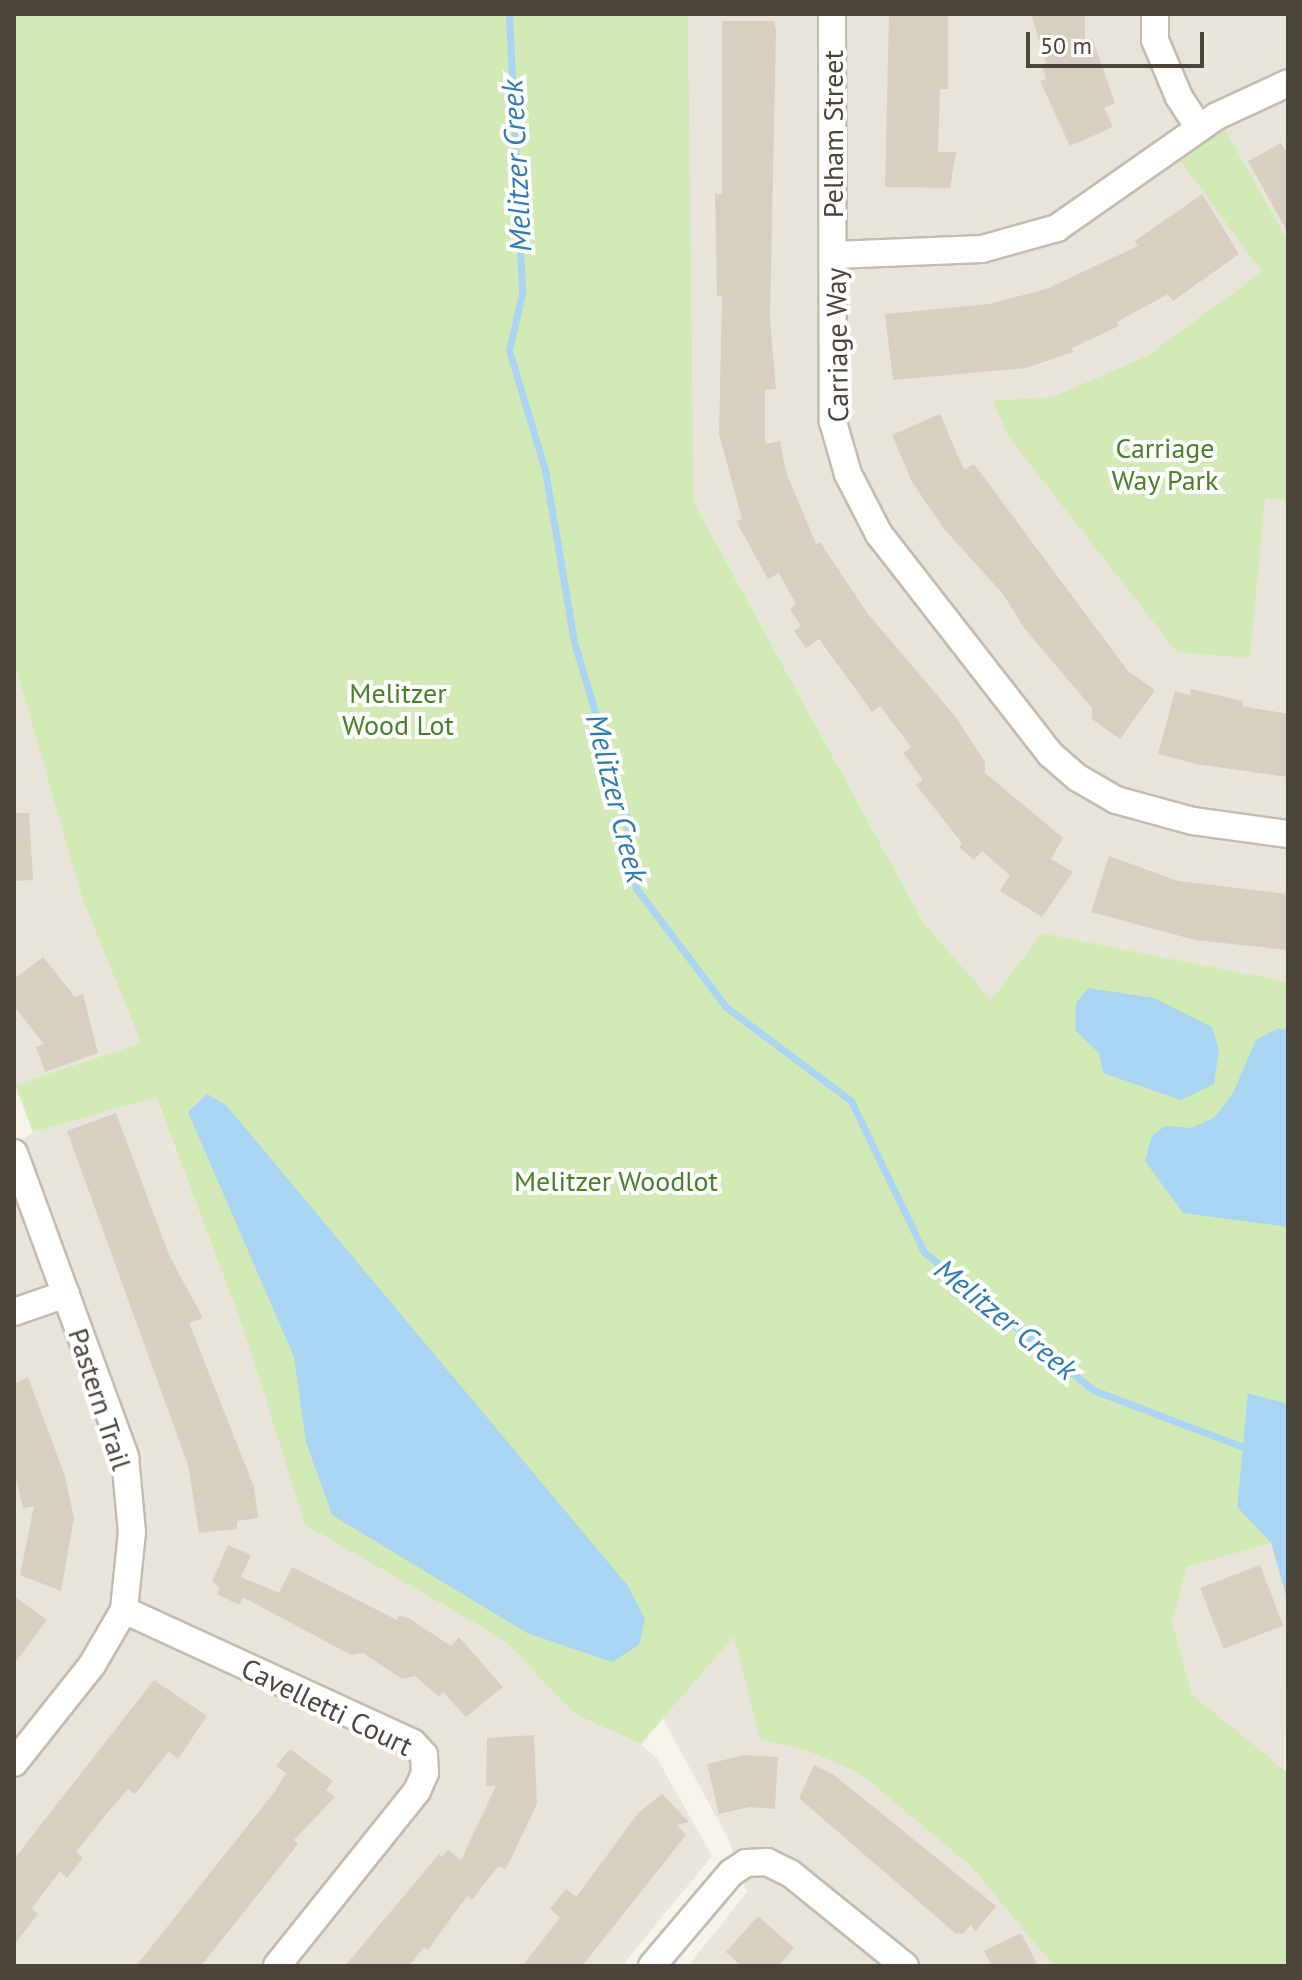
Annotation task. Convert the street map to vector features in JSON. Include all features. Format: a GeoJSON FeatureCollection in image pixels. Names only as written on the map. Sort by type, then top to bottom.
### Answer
{"type":"FeatureCollection","features":[{"type":"Feature","properties":{"kind":"street","name":"Pelham Street"},"geometry":{"type":"LineString","coordinates":[[832,14],[834,255]]}},
{"type":"Feature","properties":{"kind":"street"},"geometry":{"type":"LineString","coordinates":[[1155,14],[1155,40],[1179,97],[1199,128]]}},
{"type":"Feature","properties":{"kind":"street","name":"Carriage Way"},"geometry":{"type":"LineString","coordinates":[[1288,83],[1199,128],[1057,228],[982,249],[834,255],[833,422],[848,474],[879,534],[1050,754],[1078,778],[1116,800],[1193,821],[1288,834]]}},
{"type":"Feature","properties":{"kind":"street","name":"Pastern Trail"},"geometry":{"type":"LineString","coordinates":[[14,1153],[125,1457],[132,1532],[124,1610],[92,1665],[14,1763]]}},
{"type":"Feature","properties":{"kind":"street"},"geometry":{"type":"LineString","coordinates":[[14,1312],[66,1294]]}},
{"type":"Feature","properties":{"kind":"street","name":"Cavelletti Court"},"geometry":{"type":"LineString","coordinates":[[124,1610],[413,1743],[424,1755],[425,1773],[417,1791],[277,1966]]}},
{"type":"Feature","properties":{"kind":"street"},"geometry":{"type":"LineString","coordinates":[[652,1966],[731,1873],[746,1863],[767,1862],[790,1873],[905,1966]]}},
{"type":"Feature","properties":{"kind":"shaded area"},"geometry":{"type":"Polygon","coordinates":[[[688,14],[1288,14],[1288,982],[1042,933],[991,1000],[923,922],[694,503],[688,14]]]}},
{"type":"Feature","properties":{"kind":"shaded area"},"geometry":{"type":"Polygon","coordinates":[[[14,661],[82,898],[141,1043],[14,1086],[14,661]]]}},
{"type":"Feature","properties":{"kind":"shaded area"},"geometry":{"type":"Polygon","coordinates":[[[155,1096],[245,1334],[305,1525],[501,1638],[577,1715],[641,1744],[657,1758],[712,1856],[622,1966],[14,1966],[14,1147],[33,1132],[155,1096]]]}},
{"type":"Feature","properties":{"kind":"shaded area"},"geometry":{"type":"Polygon","coordinates":[[[1271,1543],[1288,1603],[1284,1776],[1192,1695],[1172,1622],[1187,1567],[1271,1543]]]}},
{"type":"Feature","properties":{"kind":"shaded area"},"geometry":{"type":"Polygon","coordinates":[[[734,1635],[1143,1966],[688,1966],[747,1892],[729,1840],[663,1719],[734,1635]]]}},
{"type":"Feature","properties":{"kind":"green space","name":"Melitzer Woodlot"},"geometry":{"type":"Polygon","coordinates":[[[14,14],[688,14],[694,503],[923,922],[991,1000],[1042,933],[1288,982],[1288,1404],[1249,1393],[1237,1507],[1271,1543],[1187,1567],[1172,1622],[1192,1695],[1288,1773],[1288,1966],[1054,1966],[971,1866],[861,1774],[804,1749],[760,1740],[734,1636],[641,1744],[577,1715],[501,1638],[305,1525],[245,1334],[156,1097],[33,1132],[15,1085],[141,1043],[82,898],[14,661],[14,14]]]}},
{"type":"Feature","properties":{"kind":"green space","name":"Carriage Way Park"},"geometry":{"type":"Polygon","coordinates":[[[1217,116],[1288,241],[1288,500],[1265,498],[1250,658],[1177,652],[1008,436],[993,401],[1053,397],[1147,356],[1262,272],[1172,149],[1217,116]]]}},
{"type":"Feature","properties":{"kind":"water"},"geometry":{"type":"Polygon","coordinates":[[[1088,988],[1154,998],[1212,1027],[1219,1050],[1214,1084],[1181,1100],[1103,1073],[1099,1053],[1075,1030],[1076,1003],[1088,988]]]}},
{"type":"Feature","properties":{"kind":"water"},"geometry":{"type":"Polygon","coordinates":[[[1277,1029],[1288,1030],[1288,1227],[1183,1213],[1145,1161],[1152,1136],[1165,1126],[1192,1128],[1215,1117],[1233,1093],[1256,1040],[1277,1029]]]}},
{"type":"Feature","properties":{"kind":"water"},"geometry":{"type":"Polygon","coordinates":[[[207,1094],[226,1105],[628,1586],[645,1619],[639,1645],[612,1662],[527,1633],[332,1515],[306,1442],[294,1357],[188,1112],[207,1094]]]}},
{"type":"Feature","properties":{"kind":"water"},"geometry":{"type":"Polygon","coordinates":[[[1248,1393],[1288,1404],[1288,1603],[1271,1543],[1237,1507],[1248,1393]]]}},
{"type":"Feature","properties":{"kind":"building"},"geometry":{"type":"Polygon","coordinates":[[[889,14],[948,14],[948,89],[940,89],[938,152],[956,152],[950,188],[885,187],[889,14]]]}},
{"type":"Feature","properties":{"kind":"building"},"geometry":{"type":"Polygon","coordinates":[[[1031,14],[1085,14],[1085,40],[1092,39],[1115,103],[1104,108],[1113,127],[1070,146],[1040,81],[1046,79],[1042,65],[1046,63],[1031,14]]]}},
{"type":"Feature","properties":{"kind":"building"},"geometry":{"type":"Polygon","coordinates":[[[722,21],[774,21],[776,30],[770,320],[776,389],[765,390],[765,444],[780,441],[786,472],[816,544],[820,542],[868,614],[955,716],[985,762],[985,773],[1063,838],[1051,859],[1073,872],[1042,917],[1000,891],[1010,875],[982,851],[974,860],[959,847],[962,843],[916,785],[923,780],[903,753],[911,747],[880,706],[872,712],[819,639],[806,648],[794,631],[801,626],[790,609],[796,604],[779,573],[768,579],[736,521],[742,519],[719,434],[722,296],[717,296],[715,194],[722,194],[722,21]]]}},
{"type":"Feature","properties":{"kind":"building"},"geometry":{"type":"Polygon","coordinates":[[[1281,143],[1288,155],[1288,233],[1248,161],[1281,143]]]}},
{"type":"Feature","properties":{"kind":"building"},"geometry":{"type":"Polygon","coordinates":[[[1202,194],[1239,254],[1173,301],[1168,294],[1117,322],[1119,326],[1072,348],[1073,352],[1026,368],[893,380],[885,314],[989,304],[1046,289],[1138,246],[1135,241],[1202,194]]]}},
{"type":"Feature","properties":{"kind":"building"},"geometry":{"type":"Polygon","coordinates":[[[940,414],[964,470],[974,464],[1128,671],[1155,690],[1120,739],[1092,719],[1092,708],[1025,629],[1003,594],[944,529],[912,482],[892,435],[940,414]]]}},
{"type":"Feature","properties":{"kind":"building"},"geometry":{"type":"Polygon","coordinates":[[[1191,689],[1243,701],[1242,706],[1288,714],[1288,777],[1196,764],[1158,754],[1175,691],[1190,695],[1191,689]]]}},
{"type":"Feature","properties":{"kind":"building"},"geometry":{"type":"Polygon","coordinates":[[[14,813],[29,813],[33,880],[14,881],[14,813]]]}},
{"type":"Feature","properties":{"kind":"building"},"geometry":{"type":"Polygon","coordinates":[[[1109,856],[1178,881],[1288,894],[1287,950],[1195,940],[1091,912],[1109,856]]]}},
{"type":"Feature","properties":{"kind":"building"},"geometry":{"type":"Polygon","coordinates":[[[43,957],[75,997],[83,994],[98,1053],[45,1072],[36,1047],[44,1044],[14,1006],[14,979],[43,957]]]}},
{"type":"Feature","properties":{"kind":"building"},"geometry":{"type":"Polygon","coordinates":[[[116,1113],[169,1255],[203,1318],[189,1323],[254,1487],[258,1518],[237,1521],[237,1529],[199,1533],[188,1465],[67,1131],[116,1113]]]}},
{"type":"Feature","properties":{"kind":"building"},"geometry":{"type":"Polygon","coordinates":[[[28,1377],[65,1476],[74,1518],[61,1591],[20,1575],[34,1506],[23,1508],[14,1470],[14,1384],[28,1377]]]}},
{"type":"Feature","properties":{"kind":"building"},"geometry":{"type":"Polygon","coordinates":[[[228,1545],[251,1555],[241,1577],[279,1593],[292,1567],[397,1620],[400,1615],[410,1619],[451,1646],[459,1637],[503,1687],[466,1717],[443,1692],[439,1697],[415,1676],[402,1679],[363,1653],[351,1655],[243,1597],[239,1605],[217,1594],[220,1587],[212,1582],[228,1545]]]}},
{"type":"Feature","properties":{"kind":"building"},"geometry":{"type":"Polygon","coordinates":[[[1260,1565],[1283,1626],[1224,1649],[1200,1588],[1260,1565]]]}},
{"type":"Feature","properties":{"kind":"building"},"geometry":{"type":"Polygon","coordinates":[[[14,1596],[47,1620],[14,1664],[14,1596]]]}},
{"type":"Feature","properties":{"kind":"building"},"geometry":{"type":"Polygon","coordinates":[[[154,1680],[207,1716],[178,1759],[169,1751],[135,1794],[128,1789],[104,1817],[76,1852],[83,1858],[67,1878],[60,1871],[32,1908],[38,1914],[14,1945],[14,1859],[154,1680]]]}},
{"type":"Feature","properties":{"kind":"building"},"geometry":{"type":"Polygon","coordinates":[[[534,1735],[537,1804],[506,1869],[498,1866],[472,1900],[467,1896],[428,1950],[424,1947],[409,1966],[345,1966],[439,1854],[442,1857],[448,1850],[461,1860],[496,1786],[486,1786],[487,1738],[534,1735]]]}},
{"type":"Feature","properties":{"kind":"building"},"geometry":{"type":"Polygon","coordinates":[[[290,1749],[333,1781],[326,1790],[335,1797],[294,1840],[298,1844],[201,1966],[136,1966],[273,1794],[286,1773],[276,1766],[290,1749]]]}},
{"type":"Feature","properties":{"kind":"building"},"geometry":{"type":"Polygon","coordinates":[[[745,1755],[778,1757],[775,1809],[749,1807],[719,1814],[707,1764],[745,1755]]]}},
{"type":"Feature","properties":{"kind":"building"},"geometry":{"type":"Polygon","coordinates":[[[814,1765],[834,1775],[996,1906],[975,1932],[971,1924],[963,1934],[955,1933],[799,1798],[814,1765]]]}},
{"type":"Feature","properties":{"kind":"building"},"geometry":{"type":"Polygon","coordinates":[[[662,1794],[689,1822],[677,1825],[686,1835],[582,1966],[522,1966],[560,1918],[550,1909],[566,1889],[576,1897],[639,1812],[662,1794]]]}},
{"type":"Feature","properties":{"kind":"building"},"geometry":{"type":"Polygon","coordinates":[[[758,1916],[794,1948],[778,1966],[741,1966],[726,1952],[758,1916]]]}},
{"type":"Feature","properties":{"kind":"building"},"geometry":{"type":"Polygon","coordinates":[[[1021,1933],[1038,1966],[992,1966],[984,1951],[1021,1933]]]}},
{"type":"Feature","properties":{"kind":"waterway","name":"Melitzer Creek"},"geometry":{"type":"LineString","coordinates":[[509,14],[522,294],[509,350],[545,470],[574,642],[626,815],[636,888],[726,1007],[851,1101],[924,1252],[1093,1390],[1243,1447]]}},
{"type":"Feature","properties":{"kind":"park label","name":"Melitzer Wood Lot"},"geometry":{"type":"Point","coordinates":[398,709]}}]}
